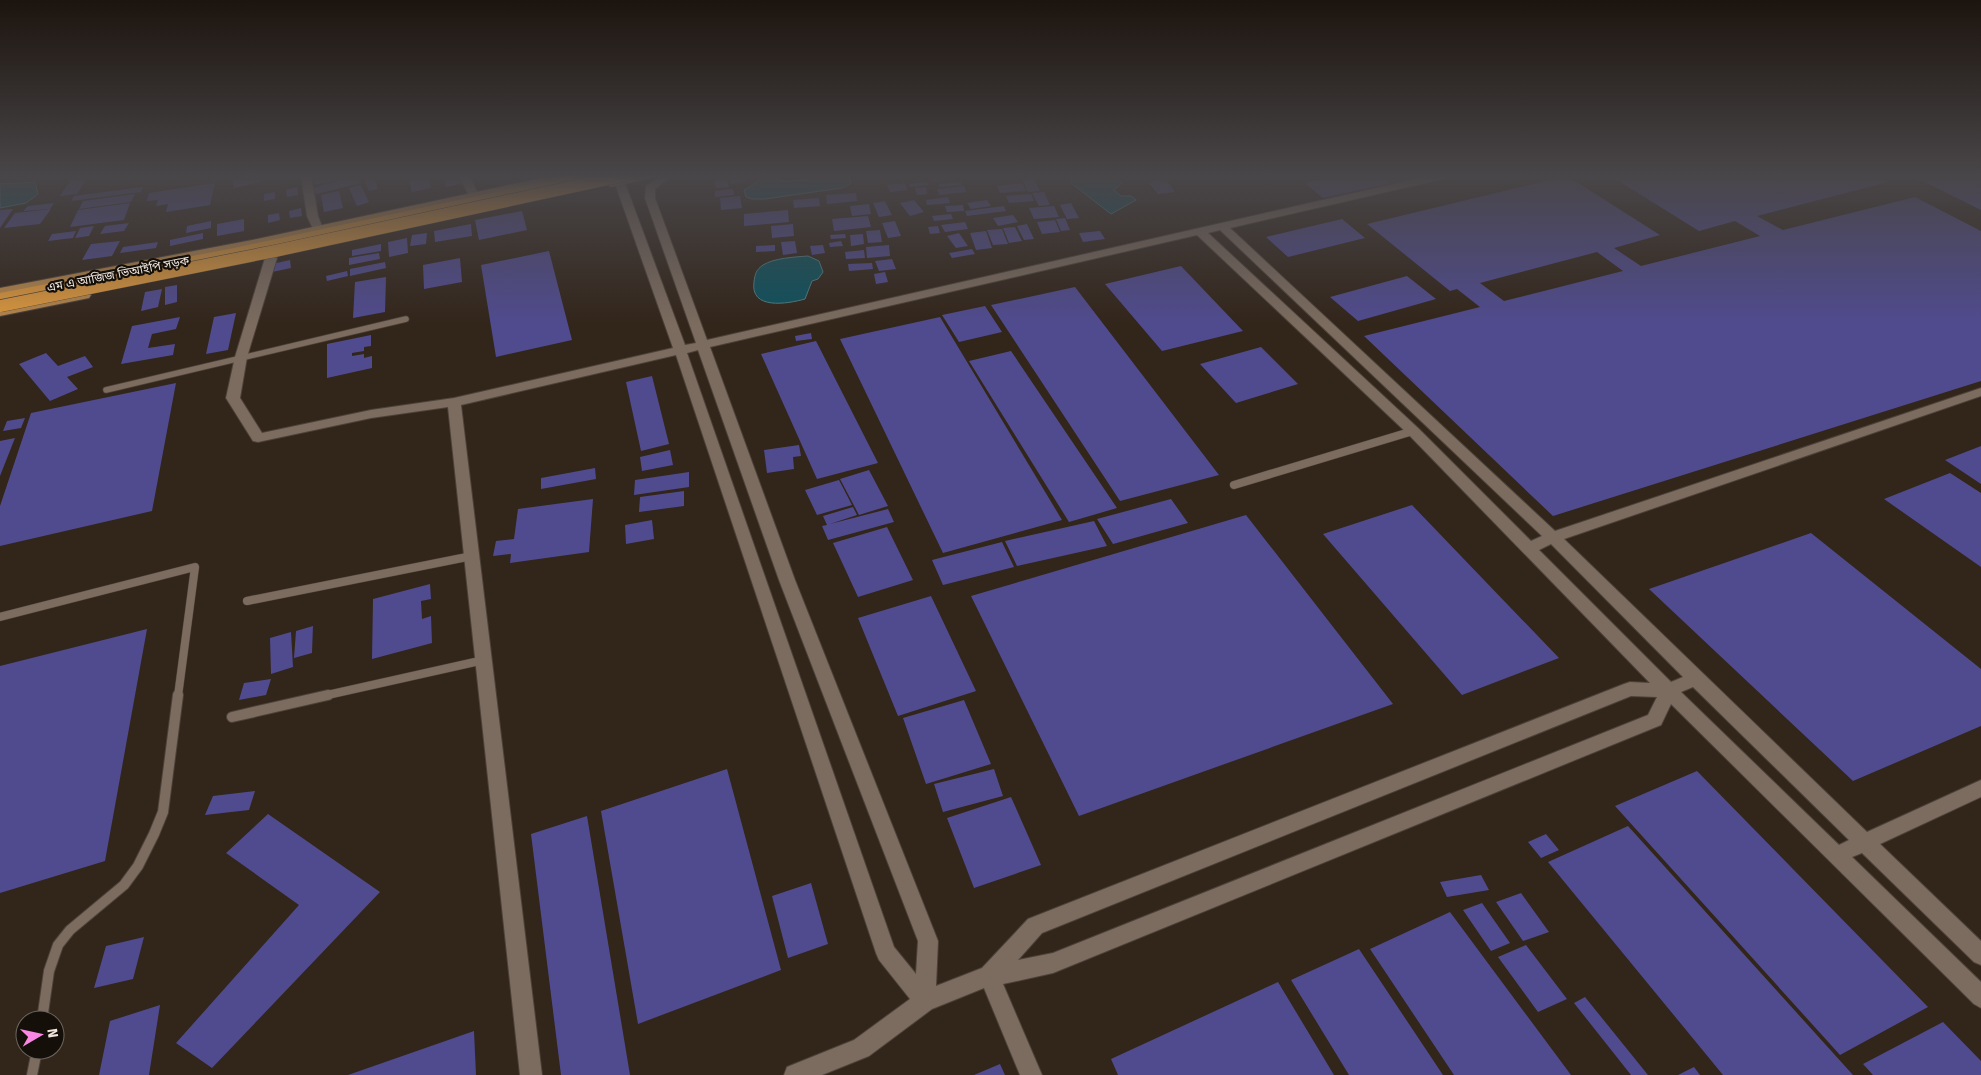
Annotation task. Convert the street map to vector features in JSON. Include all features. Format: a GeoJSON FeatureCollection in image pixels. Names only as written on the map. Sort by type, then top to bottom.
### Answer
{"type":"FeatureCollection","features":[{"type":"Feature","properties":{"kind":"highway"},"geometry":{"type":"LineString","coordinates":[[0,297],[355,225]]}},
{"type":"Feature","properties":{"kind":"highway"},"geometry":{"type":"LineString","coordinates":[[0,306],[397,225]]}},
{"type":"Feature","properties":{"kind":"main road"},"geometry":{"type":"LineString","coordinates":[[0,292],[336,225]]}},
{"type":"Feature","properties":{"kind":"main road","name":"এম এ আজিজ ভিআইপি সড়ক"},"geometry":{"type":"LineString","coordinates":[[0,312],[271,258],[415,225]]}},
{"type":"Feature","properties":{"kind":"street"},"geometry":{"type":"LineString","coordinates":[[315,225],[318,229]]}},
{"type":"Feature","properties":{"kind":"street"},"geometry":{"type":"LineString","coordinates":[[637,225],[886,953],[925,1001]]}},
{"type":"Feature","properties":{"kind":"street"},"geometry":{"type":"LineString","coordinates":[[659,225],[788,580],[928,941],[925,1001]]}},
{"type":"Feature","properties":{"kind":"street"},"geometry":{"type":"LineString","coordinates":[[271,258],[241,357],[233,398],[258,438],[371,414],[454,402],[1226,225]]}},
{"type":"Feature","properties":{"kind":"street"},"geometry":{"type":"LineString","coordinates":[[1222,226],[1553,537],[1696,680],[1981,955]]}},
{"type":"Feature","properties":{"kind":"street"},"geometry":{"type":"LineString","coordinates":[[1199,231],[1413,431],[1668,690],[1981,997]]}},
{"type":"Feature","properties":{"kind":"street"},"geometry":{"type":"LineString","coordinates":[[1530,548],[1553,537],[1981,392]]}},
{"type":"Feature","properties":{"kind":"street"},"geometry":{"type":"LineString","coordinates":[[454,402],[531,1075]]}},
{"type":"Feature","properties":{"kind":"street"},"geometry":{"type":"LineString","coordinates":[[1413,431],[1434,425]]}},
{"type":"Feature","properties":{"kind":"street"},"geometry":{"type":"LineString","coordinates":[[989,976],[1035,926],[1630,689],[1668,690],[1696,680]]}},
{"type":"Feature","properties":{"kind":"street"},"geometry":{"type":"LineString","coordinates":[[795,1075],[861,1048],[925,1001],[989,976],[1053,963],[1655,720],[1668,690]]}},
{"type":"Feature","properties":{"kind":"street"},"geometry":{"type":"LineString","coordinates":[[1837,856],[1863,841],[1981,788]]}},
{"type":"Feature","properties":{"kind":"street"},"geometry":{"type":"LineString","coordinates":[[989,976],[1031,1075]]}},
{"type":"Feature","properties":{"kind":"lane"},"geometry":{"type":"LineString","coordinates":[[106,390],[406,318]]}},
{"type":"Feature","properties":{"kind":"lane"},"geometry":{"type":"LineString","coordinates":[[1234,486],[1413,431]]}},
{"type":"Feature","properties":{"kind":"lane"},"geometry":{"type":"LineString","coordinates":[[247,602],[472,556]]}},
{"type":"Feature","properties":{"kind":"lane"},"geometry":{"type":"LineString","coordinates":[[0,617],[195,567],[163,812],[155,835],[129,881],[114,896],[68,933],[57,946],[44,1010]]}},
{"type":"Feature","properties":{"kind":"lane"},"geometry":{"type":"LineString","coordinates":[[232,717],[484,660]]}},
{"type":"Feature","properties":{"kind":"lane"},"geometry":{"type":"LineString","coordinates":[[32,1075],[35,1060]]}},
{"type":"Feature","properties":{"kind":"water"},"geometry":{"type":"Polygon","coordinates":[[[808,256],[819,261],[823,272],[818,279],[812,281],[805,299],[771,303],[758,297],[754,291],[754,282],[756,272],[761,267],[779,259],[808,256]]]}},
{"type":"Feature","properties":{"kind":"building"},"geometry":{"type":"Polygon","coordinates":[[[6,225],[29,225],[4,228],[6,225]]]}},
{"type":"Feature","properties":{"kind":"building"},"geometry":{"type":"Polygon","coordinates":[[[128,225],[124,231],[100,234],[105,226],[128,225]]]}},
{"type":"Feature","properties":{"kind":"building"},"geometry":{"type":"Polygon","coordinates":[[[211,225],[211,228],[186,233],[187,226],[211,225]]]}},
{"type":"Feature","properties":{"kind":"building"},"geometry":{"type":"Polygon","coordinates":[[[217,225],[244,225],[244,231],[217,236],[217,225]]]}},
{"type":"Feature","properties":{"kind":"building"},"geometry":{"type":"Polygon","coordinates":[[[471,225],[472,236],[435,242],[434,231],[471,225]]]}},
{"type":"Feature","properties":{"kind":"building"},"geometry":{"type":"Polygon","coordinates":[[[476,225],[526,225],[527,230],[479,240],[476,225]]]}},
{"type":"Feature","properties":{"kind":"building"},"geometry":{"type":"Polygon","coordinates":[[[793,225],[794,236],[772,238],[771,226],[793,225]]]}},
{"type":"Feature","properties":{"kind":"building"},"geometry":{"type":"Polygon","coordinates":[[[833,225],[870,225],[871,227],[834,231],[833,225]]]}},
{"type":"Feature","properties":{"kind":"building"},"geometry":{"type":"Polygon","coordinates":[[[883,225],[897,225],[901,236],[888,238],[883,225]]]}},
{"type":"Feature","properties":{"kind":"building"},"geometry":{"type":"Polygon","coordinates":[[[941,225],[966,225],[968,229],[945,232],[941,225]]]}},
{"type":"Feature","properties":{"kind":"building"},"geometry":{"type":"Polygon","coordinates":[[[1028,225],[1034,239],[1024,240],[1017,226],[1028,225]]]}},
{"type":"Feature","properties":{"kind":"building"},"geometry":{"type":"Polygon","coordinates":[[[1038,225],[1057,225],[1060,232],[1042,234],[1038,225]]]}},
{"type":"Feature","properties":{"kind":"building"},"geometry":{"type":"Polygon","coordinates":[[[1059,225],[1068,225],[1070,230],[1061,231],[1059,225]]]}},
{"type":"Feature","properties":{"kind":"building"},"geometry":{"type":"Polygon","coordinates":[[[1316,225],[1349,225],[1365,238],[1288,257],[1266,237],[1316,225]]]}},
{"type":"Feature","properties":{"kind":"building"},"geometry":{"type":"Polygon","coordinates":[[[1368,225],[1644,225],[1660,235],[1614,248],[1641,266],[1760,236],[1742,225],[1774,225],[1783,230],[1802,225],[1970,225],[1981,231],[1981,381],[1553,516],[1364,336],[1480,307],[1457,289],[1450,291],[1368,225]],[[1597,252],[1480,283],[1504,301],[1623,271],[1597,252]]]}},
{"type":"Feature","properties":{"kind":"building"},"geometry":{"type":"Polygon","coordinates":[[[1690,225],[1720,225],[1699,231],[1690,225]]]}},
{"type":"Feature","properties":{"kind":"building"},"geometry":{"type":"Polygon","coordinates":[[[94,226],[89,236],[75,238],[80,228],[94,226]]]}},
{"type":"Feature","properties":{"kind":"building"},"geometry":{"type":"Polygon","coordinates":[[[938,226],[940,233],[930,234],[928,227],[938,226]]]}},
{"type":"Feature","properties":{"kind":"building"},"geometry":{"type":"Polygon","coordinates":[[[1015,227],[1022,241],[1009,243],[1003,228],[1015,227]]]}},
{"type":"Feature","properties":{"kind":"building"},"geometry":{"type":"Polygon","coordinates":[[[1002,229],[1008,244],[993,245],[987,230],[1002,229]]]}},
{"type":"Feature","properties":{"kind":"building"},"geometry":{"type":"Polygon","coordinates":[[[880,230],[882,242],[868,243],[866,231],[880,230]]]}},
{"type":"Feature","properties":{"kind":"building"},"geometry":{"type":"Polygon","coordinates":[[[76,231],[73,238],[48,241],[52,234],[76,231]]]}},
{"type":"Feature","properties":{"kind":"building"},"geometry":{"type":"Polygon","coordinates":[[[986,231],[992,248],[976,250],[970,233],[986,231]]]}},
{"type":"Feature","properties":{"kind":"building"},"geometry":{"type":"Polygon","coordinates":[[[1100,231],[1105,239],[1083,242],[1079,233],[1100,231]]]}},
{"type":"Feature","properties":{"kind":"building"},"geometry":{"type":"Polygon","coordinates":[[[203,233],[203,239],[170,246],[170,240],[203,233]]]}},
{"type":"Feature","properties":{"kind":"building"},"geometry":{"type":"Polygon","coordinates":[[[427,233],[426,244],[410,246],[412,235],[427,233]]]}},
{"type":"Feature","properties":{"kind":"building"},"geometry":{"type":"Polygon","coordinates":[[[959,233],[968,246],[956,248],[947,236],[959,233]]]}},
{"type":"Feature","properties":{"kind":"building"},"geometry":{"type":"Polygon","coordinates":[[[845,234],[846,238],[831,239],[830,235],[845,234]]]}},
{"type":"Feature","properties":{"kind":"building"},"geometry":{"type":"Polygon","coordinates":[[[863,234],[864,244],[851,246],[850,235],[863,234]]]}},
{"type":"Feature","properties":{"kind":"building"},"geometry":{"type":"Polygon","coordinates":[[[407,238],[408,253],[389,257],[388,242],[407,238]]]}},
{"type":"Feature","properties":{"kind":"building"},"geometry":{"type":"Polygon","coordinates":[[[120,241],[112,256],[82,260],[91,244],[120,241]]]}},
{"type":"Feature","properties":{"kind":"building"},"geometry":{"type":"Polygon","coordinates":[[[795,241],[797,253],[783,255],[781,242],[795,241]]]}},
{"type":"Feature","properties":{"kind":"building"},"geometry":{"type":"Polygon","coordinates":[[[841,241],[843,246],[830,247],[829,243],[841,241]]]}},
{"type":"Feature","properties":{"kind":"building"},"geometry":{"type":"Polygon","coordinates":[[[158,242],[156,248],[120,253],[123,247],[158,242]]]}},
{"type":"Feature","properties":{"kind":"building"},"geometry":{"type":"Polygon","coordinates":[[[381,244],[381,251],[352,256],[352,250],[381,244]]]}},
{"type":"Feature","properties":{"kind":"building"},"geometry":{"type":"Polygon","coordinates":[[[775,245],[775,251],[756,252],[756,246],[775,245]]]}},
{"type":"Feature","properties":{"kind":"building"},"geometry":{"type":"Polygon","coordinates":[[[823,245],[825,253],[812,255],[810,246],[823,245]]]}},
{"type":"Feature","properties":{"kind":"building"},"geometry":{"type":"Polygon","coordinates":[[[889,245],[890,256],[867,258],[866,247],[889,245]]]}},
{"type":"Feature","properties":{"kind":"building"},"geometry":{"type":"Polygon","coordinates":[[[972,249],[975,254],[952,258],[949,253],[972,249]]]}},
{"type":"Feature","properties":{"kind":"building"},"geometry":{"type":"Polygon","coordinates":[[[864,250],[865,258],[846,259],[845,252],[864,250]]]}},
{"type":"Feature","properties":{"kind":"building"},"geometry":{"type":"Polygon","coordinates":[[[549,251],[572,340],[496,357],[481,265],[549,251]]]}},
{"type":"Feature","properties":{"kind":"building"},"geometry":{"type":"Polygon","coordinates":[[[379,253],[380,259],[349,265],[349,258],[379,253]]]}},
{"type":"Feature","properties":{"kind":"building"},"geometry":{"type":"Polygon","coordinates":[[[460,258],[462,282],[424,289],[423,265],[460,258]]]}},
{"type":"Feature","properties":{"kind":"building"},"geometry":{"type":"Polygon","coordinates":[[[892,259],[896,269],[879,271],[875,261],[892,259]]]}},
{"type":"Feature","properties":{"kind":"building"},"geometry":{"type":"Polygon","coordinates":[[[290,260],[291,268],[272,272],[272,264],[290,260]]]}},
{"type":"Feature","properties":{"kind":"building"},"geometry":{"type":"Polygon","coordinates":[[[385,262],[386,268],[350,276],[350,269],[385,262]]]}},
{"type":"Feature","properties":{"kind":"building"},"geometry":{"type":"Polygon","coordinates":[[[872,263],[873,269],[849,271],[848,264],[872,263]]]}},
{"type":"Feature","properties":{"kind":"building"},"geometry":{"type":"Polygon","coordinates":[[[1181,266],[1243,331],[1162,351],[1105,284],[1181,266]]]}},
{"type":"Feature","properties":{"kind":"building"},"geometry":{"type":"Polygon","coordinates":[[[347,271],[348,276],[327,281],[326,276],[347,271]]]}},
{"type":"Feature","properties":{"kind":"building"},"geometry":{"type":"Polygon","coordinates":[[[885,272],[888,282],[876,284],[874,274],[885,272]]]}},
{"type":"Feature","properties":{"kind":"building"},"geometry":{"type":"Polygon","coordinates":[[[1407,276],[1436,299],[1358,321],[1330,297],[1407,276]]]}},
{"type":"Feature","properties":{"kind":"building"},"geometry":{"type":"Polygon","coordinates":[[[386,277],[385,312],[353,318],[355,282],[386,277]]]}},
{"type":"Feature","properties":{"kind":"building"},"geometry":{"type":"Polygon","coordinates":[[[177,285],[177,302],[165,305],[165,287],[177,285]]]}},
{"type":"Feature","properties":{"kind":"building"},"geometry":{"type":"Polygon","coordinates":[[[1075,287],[1219,475],[1120,501],[991,305],[1075,287]]]}},
{"type":"Feature","properties":{"kind":"building"},"geometry":{"type":"Polygon","coordinates":[[[162,289],[158,307],[141,311],[145,292],[162,289]]]}},
{"type":"Feature","properties":{"kind":"building"},"geometry":{"type":"Polygon","coordinates":[[[985,306],[1002,332],[959,342],[942,315],[985,306]]]}},
{"type":"Feature","properties":{"kind":"building"},"geometry":{"type":"Polygon","coordinates":[[[236,313],[228,350],[206,354],[214,317],[236,313]]]}},
{"type":"Feature","properties":{"kind":"building"},"geometry":{"type":"Polygon","coordinates":[[[180,317],[176,329],[152,334],[148,348],[175,344],[173,355],[121,364],[132,326],[180,317]]]}},
{"type":"Feature","properties":{"kind":"building"},"geometry":{"type":"Polygon","coordinates":[[[940,317],[1062,520],[943,553],[840,339],[940,317]]]}},
{"type":"Feature","properties":{"kind":"building"},"geometry":{"type":"Polygon","coordinates":[[[811,333],[812,339],[796,341],[795,336],[811,333]]]}},
{"type":"Feature","properties":{"kind":"building"},"geometry":{"type":"Polygon","coordinates":[[[371,335],[371,346],[364,347],[364,351],[352,353],[352,356],[364,354],[364,358],[372,356],[372,368],[327,378],[327,344],[371,335]]]}},
{"type":"Feature","properties":{"kind":"building"},"geometry":{"type":"Polygon","coordinates":[[[816,341],[878,463],[817,479],[761,354],[816,341]]]}},
{"type":"Feature","properties":{"kind":"building"},"geometry":{"type":"Polygon","coordinates":[[[1261,347],[1298,384],[1236,403],[1200,364],[1261,347]]]}},
{"type":"Feature","properties":{"kind":"building"},"geometry":{"type":"Polygon","coordinates":[[[1011,351],[1117,508],[1069,522],[969,361],[1011,351]]]}},
{"type":"Feature","properties":{"kind":"building"},"geometry":{"type":"Polygon","coordinates":[[[46,353],[58,366],[85,356],[93,367],[67,377],[78,389],[50,401],[19,364],[46,353]]]}},
{"type":"Feature","properties":{"kind":"building"},"geometry":{"type":"Polygon","coordinates":[[[652,376],[669,444],[641,451],[626,382],[652,376]]]}},
{"type":"Feature","properties":{"kind":"building"},"geometry":{"type":"Polygon","coordinates":[[[176,383],[152,511],[0,546],[0,506],[31,413],[176,383]]]}},
{"type":"Feature","properties":{"kind":"building"},"geometry":{"type":"Polygon","coordinates":[[[25,418],[21,428],[3,431],[7,421],[25,418]]]}},
{"type":"Feature","properties":{"kind":"building"},"geometry":{"type":"Polygon","coordinates":[[[15,438],[0,476],[0,441],[15,438]]]}},
{"type":"Feature","properties":{"kind":"building"},"geometry":{"type":"Polygon","coordinates":[[[799,445],[801,456],[793,457],[794,469],[767,473],[764,450],[799,445]]]}},
{"type":"Feature","properties":{"kind":"building"},"geometry":{"type":"Polygon","coordinates":[[[1981,446],[1981,484],[1945,460],[1981,446]]]}},
{"type":"Feature","properties":{"kind":"building"},"geometry":{"type":"Polygon","coordinates":[[[670,450],[673,465],[642,471],[640,457],[670,450]]]}},
{"type":"Feature","properties":{"kind":"building"},"geometry":{"type":"Polygon","coordinates":[[[595,468],[596,479],[541,489],[541,478],[595,468]]]}},
{"type":"Feature","properties":{"kind":"building"},"geometry":{"type":"Polygon","coordinates":[[[869,470],[888,506],[859,515],[840,479],[869,470]]]}},
{"type":"Feature","properties":{"kind":"building"},"geometry":{"type":"Polygon","coordinates":[[[689,472],[689,487],[634,495],[635,480],[689,472]]]}},
{"type":"Feature","properties":{"kind":"building"},"geometry":{"type":"Polygon","coordinates":[[[1950,473],[1981,493],[1981,567],[1884,499],[1950,473]]]}},
{"type":"Feature","properties":{"kind":"building"},"geometry":{"type":"Polygon","coordinates":[[[839,480],[852,505],[817,515],[805,490],[839,480]]]}},
{"type":"Feature","properties":{"kind":"building"},"geometry":{"type":"Polygon","coordinates":[[[684,491],[684,506],[639,512],[640,497],[684,491]]]}},
{"type":"Feature","properties":{"kind":"building"},"geometry":{"type":"Polygon","coordinates":[[[593,499],[589,552],[510,563],[511,554],[493,556],[496,541],[514,539],[518,509],[593,499]]]}},
{"type":"Feature","properties":{"kind":"building"},"geometry":{"type":"Polygon","coordinates":[[[1171,499],[1188,523],[1113,544],[1097,519],[1171,499]]]}},
{"type":"Feature","properties":{"kind":"building"},"geometry":{"type":"Polygon","coordinates":[[[1412,505],[1559,658],[1462,695],[1323,534],[1412,505]]]}},
{"type":"Feature","properties":{"kind":"building"},"geometry":{"type":"Polygon","coordinates":[[[853,507],[857,515],[830,524],[888,509],[894,522],[828,540],[822,526],[827,525],[823,516],[853,507]]]}},
{"type":"Feature","properties":{"kind":"building"},"geometry":{"type":"Polygon","coordinates":[[[1246,515],[1393,704],[1079,816],[971,596],[1246,515]]]}},
{"type":"Feature","properties":{"kind":"building"},"geometry":{"type":"Polygon","coordinates":[[[652,520],[654,539],[626,544],[625,525],[652,520]]]}},
{"type":"Feature","properties":{"kind":"building"},"geometry":{"type":"Polygon","coordinates":[[[1094,521],[1107,546],[1017,566],[1005,541],[1094,521]]]}},
{"type":"Feature","properties":{"kind":"building"},"geometry":{"type":"Polygon","coordinates":[[[887,527],[913,580],[858,597],[833,543],[887,527]]]}},
{"type":"Feature","properties":{"kind":"building"},"geometry":{"type":"Polygon","coordinates":[[[1811,533],[1981,669],[1981,726],[1853,781],[1649,589],[1811,533]]]}},
{"type":"Feature","properties":{"kind":"building"},"geometry":{"type":"Polygon","coordinates":[[[1002,542],[1014,567],[943,585],[932,560],[1002,542]]]}},
{"type":"Feature","properties":{"kind":"building"},"geometry":{"type":"Polygon","coordinates":[[[430,584],[431,599],[421,601],[422,619],[431,616],[432,643],[372,659],[373,599],[430,584]]]}},
{"type":"Feature","properties":{"kind":"building"},"geometry":{"type":"Polygon","coordinates":[[[931,596],[976,691],[898,716],[858,618],[931,596]]]}},
{"type":"Feature","properties":{"kind":"building"},"geometry":{"type":"Polygon","coordinates":[[[313,626],[312,653],[294,658],[296,631],[313,626]]]}},
{"type":"Feature","properties":{"kind":"building"},"geometry":{"type":"Polygon","coordinates":[[[147,629],[105,861],[0,893],[0,666],[147,629]]]}},
{"type":"Feature","properties":{"kind":"building"},"geometry":{"type":"Polygon","coordinates":[[[291,632],[293,667],[271,674],[270,638],[291,632]]]}},
{"type":"Feature","properties":{"kind":"building"},"geometry":{"type":"Polygon","coordinates":[[[271,679],[266,695],[239,700],[244,683],[271,679]]]}},
{"type":"Feature","properties":{"kind":"building"},"geometry":{"type":"Polygon","coordinates":[[[964,700],[991,764],[926,784],[903,718],[964,700]]]}},
{"type":"Feature","properties":{"kind":"building"},"geometry":{"type":"Polygon","coordinates":[[[727,769],[781,970],[638,1024],[601,811],[727,769]]]}},
{"type":"Feature","properties":{"kind":"building"},"geometry":{"type":"Polygon","coordinates":[[[994,769],[1003,796],[943,812],[934,784],[994,769]]]}},
{"type":"Feature","properties":{"kind":"building"},"geometry":{"type":"Polygon","coordinates":[[[1697,771],[1928,1007],[1840,1055],[1615,806],[1697,771]]]}},
{"type":"Feature","properties":{"kind":"building"},"geometry":{"type":"Polygon","coordinates":[[[255,791],[249,810],[205,815],[213,796],[255,791]]]}},
{"type":"Feature","properties":{"kind":"building"},"geometry":{"type":"Polygon","coordinates":[[[1011,797],[1041,865],[974,888],[947,818],[1011,797]]]}},
{"type":"Feature","properties":{"kind":"building"},"geometry":{"type":"Polygon","coordinates":[[[268,814],[380,892],[212,1068],[176,1043],[299,905],[226,853],[268,814]]]}},
{"type":"Feature","properties":{"kind":"building"},"geometry":{"type":"Polygon","coordinates":[[[587,816],[630,1075],[561,1075],[531,834],[587,816]]]}},
{"type":"Feature","properties":{"kind":"building"},"geometry":{"type":"Polygon","coordinates":[[[1628,826],[1853,1075],[1723,1075],[1548,862],[1628,826]]]}},
{"type":"Feature","properties":{"kind":"building"},"geometry":{"type":"Polygon","coordinates":[[[1546,834],[1559,850],[1541,858],[1528,842],[1546,834]]]}},
{"type":"Feature","properties":{"kind":"building"},"geometry":{"type":"Polygon","coordinates":[[[1481,875],[1489,890],[1447,897],[1440,882],[1481,875]]]}},
{"type":"Feature","properties":{"kind":"building"},"geometry":{"type":"Polygon","coordinates":[[[811,883],[828,944],[788,958],[772,896],[811,883]]]}},
{"type":"Feature","properties":{"kind":"building"},"geometry":{"type":"Polygon","coordinates":[[[1521,893],[1549,932],[1523,941],[1496,902],[1521,893]]]}},
{"type":"Feature","properties":{"kind":"building"},"geometry":{"type":"Polygon","coordinates":[[[1482,903],[1510,943],[1491,951],[1463,910],[1482,903]]]}},
{"type":"Feature","properties":{"kind":"building"},"geometry":{"type":"Polygon","coordinates":[[[1450,912],[1571,1075],[1454,1075],[1370,949],[1450,912]]]}},
{"type":"Feature","properties":{"kind":"building"},"geometry":{"type":"Polygon","coordinates":[[[144,937],[133,979],[94,988],[106,946],[144,937]]]}},
{"type":"Feature","properties":{"kind":"building"},"geometry":{"type":"Polygon","coordinates":[[[1526,945],[1567,999],[1538,1012],[1498,957],[1526,945]]]}},
{"type":"Feature","properties":{"kind":"building"},"geometry":{"type":"Polygon","coordinates":[[[1359,949],[1443,1075],[1349,1075],[1291,980],[1359,949]]]}},
{"type":"Feature","properties":{"kind":"building"},"geometry":{"type":"Polygon","coordinates":[[[1278,982],[1334,1075],[1118,1075],[1111,1059],[1278,982]]]}},
{"type":"Feature","properties":{"kind":"building"},"geometry":{"type":"Polygon","coordinates":[[[1585,997],[1648,1075],[1631,1075],[1574,1003],[1585,997]]]}},
{"type":"Feature","properties":{"kind":"building"},"geometry":{"type":"Polygon","coordinates":[[[160,1005],[149,1075],[99,1075],[110,1021],[160,1005]]]}},
{"type":"Feature","properties":{"kind":"building"},"geometry":{"type":"Polygon","coordinates":[[[1943,1022],[1981,1061],[1981,1075],[1873,1075],[1863,1064],[1943,1022]]]}},
{"type":"Feature","properties":{"kind":"building"},"geometry":{"type":"Polygon","coordinates":[[[474,1031],[476,1075],[348,1075],[474,1031]]]}},
{"type":"Feature","properties":{"kind":"building"},"geometry":{"type":"Polygon","coordinates":[[[1000,1064],[1005,1075],[974,1075],[1000,1064]]]}},
{"type":"Feature","properties":{"kind":"building"},"geometry":{"type":"Polygon","coordinates":[[[1694,1067],[1700,1075],[1678,1075],[1694,1067]]]}}]}
